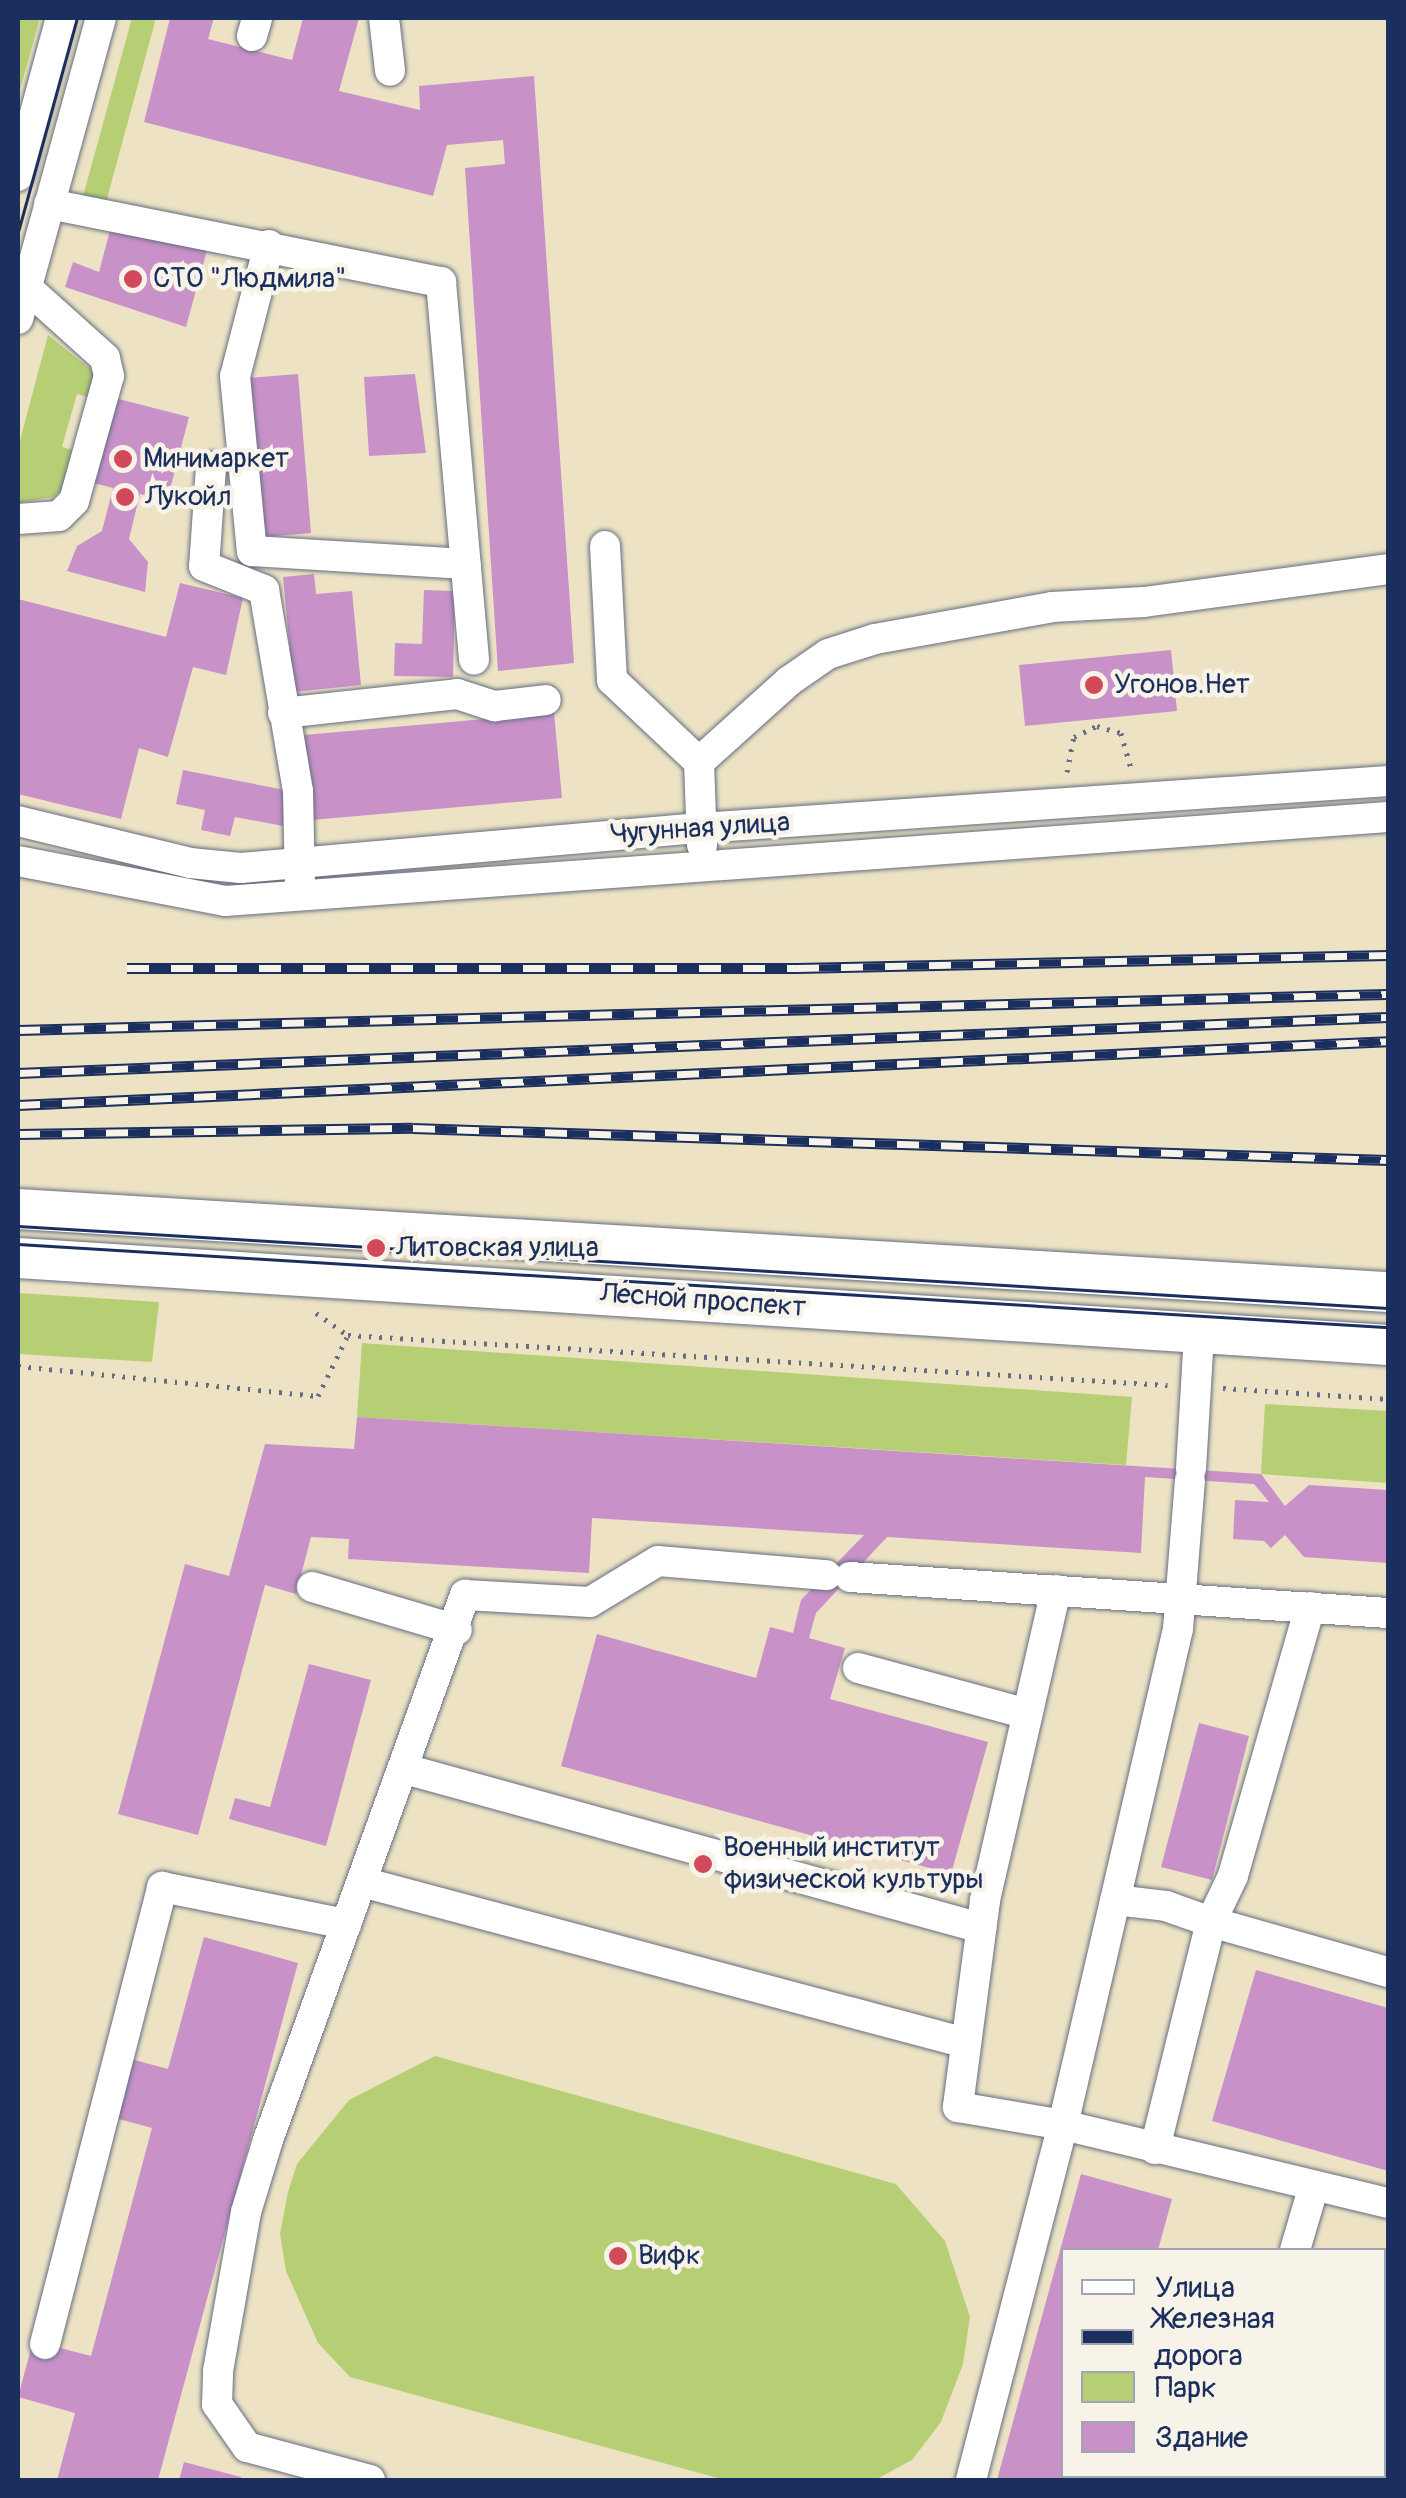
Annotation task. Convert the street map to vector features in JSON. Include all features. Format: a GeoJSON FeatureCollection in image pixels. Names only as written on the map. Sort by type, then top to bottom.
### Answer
{"type":"FeatureCollection","features":[{"type":"Feature","properties":{"kind":"main road","name":"Лесной проспект"},"geometry":{"type":"LineString","coordinates":[[18,1209],[1388,1292]]}},
{"type":"Feature","properties":{"kind":"main road"},"geometry":{"type":"LineString","coordinates":[[754,1304],[757,1254]]}},
{"type":"Feature","properties":{"kind":"main road","name":"Лесной проспект"},"geometry":{"type":"LineString","coordinates":[[18,1258],[1388,1345]]}},
{"type":"Feature","properties":{"kind":"street"},"geometry":{"type":"LineString","coordinates":[[18,176],[24,129],[61,18]]}},
{"type":"Feature","properties":{"kind":"street"},"geometry":{"type":"LineString","coordinates":[[18,319],[101,18]]}},
{"type":"Feature","properties":{"kind":"street"},"geometry":{"type":"LineString","coordinates":[[384,18],[390,71]]}},
{"type":"Feature","properties":{"kind":"street"},"geometry":{"type":"LineString","coordinates":[[24,129],[67,140]]}},
{"type":"Feature","properties":{"kind":"street"},"geometry":{"type":"LineString","coordinates":[[49,204],[441,282],[474,660]]}},
{"type":"Feature","properties":{"kind":"street"},"geometry":{"type":"LineString","coordinates":[[269,245],[235,376],[252,551],[466,564]]}},
{"type":"Feature","properties":{"kind":"street"},"geometry":{"type":"LineString","coordinates":[[18,520],[59,516],[74,500],[109,376],[105,358],[26,286]]}},
{"type":"Feature","properties":{"kind":"street"},"geometry":{"type":"LineString","coordinates":[[211,467],[204,566],[264,590],[298,792],[301,897]]}},
{"type":"Feature","properties":{"kind":"street"},"geometry":{"type":"LineString","coordinates":[[605,546],[612,680],[699,762],[704,868]]}},
{"type":"Feature","properties":{"kind":"street"},"geometry":{"type":"LineString","coordinates":[[699,762],[789,681],[828,654],[875,639],[1052,607],[1144,602],[1388,569]]}},
{"type":"Feature","properties":{"kind":"street"},"geometry":{"type":"LineString","coordinates":[[283,712],[457,694],[495,706],[546,700]]}},
{"type":"Feature","properties":{"kind":"street","name":"Чугунная улица"},"geometry":{"type":"LineString","coordinates":[[18,821],[210,866],[299,864],[700,828],[1388,782]]}},
{"type":"Feature","properties":{"kind":"street","name":"Чугунная улица"},"geometry":{"type":"LineString","coordinates":[[18,860],[186,898],[301,897],[1388,817]]}},
{"type":"Feature","properties":{"kind":"street"},"geometry":{"type":"LineString","coordinates":[[971,2480],[1062,2125],[1183,1597],[1199,1333]]}},
{"type":"Feature","properties":{"kind":"street"},"geometry":{"type":"LineString","coordinates":[[370,2480],[247,2447],[217,2404],[246,2212],[346,1924],[456,1630],[465,1595],[590,1602],[658,1560],[1388,1613]]}},
{"type":"Feature","properties":{"kind":"street"},"geometry":{"type":"LineString","coordinates":[[312,1587],[456,1630]]}},
{"type":"Feature","properties":{"kind":"street"},"geometry":{"type":"LineString","coordinates":[[1056,1590],[981,1928],[958,2107],[1062,2125],[1313,2189],[1388,2203]]}},
{"type":"Feature","properties":{"kind":"street"},"geometry":{"type":"LineString","coordinates":[[1155,2148],[1212,1922],[1233,1876],[1310,1607]]}},
{"type":"Feature","properties":{"kind":"street"},"geometry":{"type":"LineString","coordinates":[[858,1668],[1027,1714]]}},
{"type":"Feature","properties":{"kind":"street"},"geometry":{"type":"LineString","coordinates":[[404,1769],[981,1928]]}},
{"type":"Feature","properties":{"kind":"street"},"geometry":{"type":"LineString","coordinates":[[362,1882],[966,2044]]}},
{"type":"Feature","properties":{"kind":"street"},"geometry":{"type":"LineString","coordinates":[[45,2344],[162,1887],[346,1924]]}},
{"type":"Feature","properties":{"kind":"street"},"geometry":{"type":"LineString","coordinates":[[1115,1900],[1166,1906],[1388,1972]]}},
{"type":"Feature","properties":{"kind":"street"},"geometry":{"type":"LineString","coordinates":[[1296,2248],[1313,2189]]}},
{"type":"Feature","properties":{"kind":"path"},"geometry":{"type":"LineString","coordinates":[[1068,785],[1068,748],[1074,736],[1096,726],[1110,726],[1127,742],[1132,780]]}},
{"type":"Feature","properties":{"kind":"path"},"geometry":{"type":"LineString","coordinates":[[305,1306],[348,1334],[1124,1384]]}},
{"type":"Feature","properties":{"kind":"path"},"geometry":{"type":"LineString","coordinates":[[18,1366],[318,1396],[348,1334]]}},
{"type":"Feature","properties":{"kind":"path"},"geometry":{"type":"LineString","coordinates":[[1264,1391],[1388,1399]]}},
{"type":"Feature","properties":{"kind":"green space"},"geometry":{"type":"Polygon","coordinates":[[[18,18],[40,18],[18,97],[18,18]]]}},
{"type":"Feature","properties":{"kind":"green space"},"geometry":{"type":"Polygon","coordinates":[[[132,18],[156,18],[105,206],[82,200],[132,18]]]}},
{"type":"Feature","properties":{"kind":"green space"},"geometry":{"type":"Polygon","coordinates":[[[48,335],[94,372],[95,399],[77,394],[62,447],[80,452],[67,486],[53,497],[18,503],[18,448],[48,335]]]}},
{"type":"Feature","properties":{"kind":"green space"},"geometry":{"type":"Polygon","coordinates":[[[18,1293],[159,1302],[152,1362],[18,1354],[18,1293]]]}},
{"type":"Feature","properties":{"kind":"green space"},"geometry":{"type":"Polygon","coordinates":[[[362,1343],[1132,1397],[1126,1465],[357,1417],[362,1343]]]}},
{"type":"Feature","properties":{"kind":"green space"},"geometry":{"type":"Polygon","coordinates":[[[1265,1404],[1388,1411],[1388,1483],[1261,1474],[1265,1404]]]}},
{"type":"Feature","properties":{"kind":"green space","name":"Вифк"},"geometry":{"type":"Polygon","coordinates":[[[435,2056],[896,2184],[945,2241],[970,2317],[963,2364],[941,2422],[912,2460],[875,2480],[725,2480],[350,2377],[318,2343],[286,2271],[280,2234],[288,2192],[297,2164],[349,2100],[435,2056]]]}},
{"type":"Feature","properties":{"kind":"building"},"geometry":{"type":"Polygon","coordinates":[[[170,18],[214,18],[208,39],[292,60],[303,18],[359,18],[339,91],[420,110],[419,86],[534,76],[574,663],[498,671],[465,168],[505,164],[503,140],[447,145],[433,196],[144,122],[170,18]]]}},
{"type":"Feature","properties":{"kind":"building","name":"СТО \"Людмила\""},"geometry":{"type":"Polygon","coordinates":[[[112,223],[207,250],[186,327],[65,287],[73,262],[99,272],[112,223]]]}},
{"type":"Feature","properties":{"kind":"building"},"geometry":{"type":"Polygon","coordinates":[[[298,374],[311,533],[263,537],[249,378],[298,374]]]}},
{"type":"Feature","properties":{"kind":"building"},"geometry":{"type":"Polygon","coordinates":[[[415,374],[426,453],[369,456],[364,377],[415,374]]]}},
{"type":"Feature","properties":{"kind":"building","name":"Лукойл"},"geometry":{"type":"Polygon","coordinates":[[[107,396],[189,417],[167,501],[140,494],[129,539],[148,562],[145,592],[67,571],[77,546],[102,531],[113,488],[85,481],[107,396]]]}},
{"type":"Feature","properties":{"kind":"building"},"geometry":{"type":"Polygon","coordinates":[[[314,574],[316,594],[352,591],[361,685],[294,692],[283,577],[314,574]]]}},
{"type":"Feature","properties":{"kind":"building"},"geometry":{"type":"Polygon","coordinates":[[[180,583],[243,598],[226,675],[193,667],[168,757],[139,748],[121,819],[18,794],[18,599],[166,637],[180,583]]]}},
{"type":"Feature","properties":{"kind":"building"},"geometry":{"type":"Polygon","coordinates":[[[424,590],[455,591],[453,677],[394,676],[395,643],[422,644],[424,590]]]}},
{"type":"Feature","properties":{"kind":"building"},"geometry":{"type":"Polygon","coordinates":[[[1171,650],[1177,711],[1025,726],[1019,665],[1171,650]]]}},
{"type":"Feature","properties":{"kind":"building"},"geometry":{"type":"Polygon","coordinates":[[[554,713],[562,798],[312,820],[304,735],[554,713]]]}},
{"type":"Feature","properties":{"kind":"building"},"geometry":{"type":"Polygon","coordinates":[[[183,770],[290,791],[283,826],[235,817],[230,836],[201,830],[205,810],[176,804],[183,770]]]}},
{"type":"Feature","properties":{"kind":"building"},"geometry":{"type":"Polygon","coordinates":[[[357,1417],[1261,1474],[1285,1506],[1309,1485],[1388,1490],[1388,1563],[1304,1557],[1285,1535],[1271,1548],[1264,1541],[1233,1539],[1235,1500],[1269,1502],[1254,1484],[1145,1477],[1141,1553],[887,1537],[816,1613],[809,1638],[845,1648],[830,1699],[988,1742],[951,1874],[561,1766],[597,1634],[756,1678],[770,1627],[793,1633],[801,1600],[864,1535],[592,1518],[589,1573],[348,1559],[349,1539],[311,1537],[296,1594],[265,1585],[198,1835],[118,1814],[185,1564],[229,1576],[265,1444],[354,1449],[357,1417]]]}},
{"type":"Feature","properties":{"kind":"building"},"geometry":{"type":"Polygon","coordinates":[[[309,1664],[371,1680],[326,1846],[229,1819],[235,1798],[270,1807],[309,1664]]]}},
{"type":"Feature","properties":{"kind":"building"},"geometry":{"type":"Polygon","coordinates":[[[1199,1723],[1249,1736],[1212,1880],[1161,1867],[1199,1723]]]}},
{"type":"Feature","properties":{"kind":"building"},"geometry":{"type":"Polygon","coordinates":[[[204,1937],[298,1963],[158,2480],[57,2480],[75,2413],[18,2397],[33,2341],[91,2356],[152,2128],[93,2112],[109,2053],[168,2069],[204,1937]]]}},
{"type":"Feature","properties":{"kind":"building"},"geometry":{"type":"Polygon","coordinates":[[[1256,1970],[1388,2008],[1388,2171],[1212,2121],[1256,1970]]]}},
{"type":"Feature","properties":{"kind":"building"},"geometry":{"type":"Polygon","coordinates":[[[1081,2174],[1172,2199],[1159,2248],[1061,2248],[1061,2478],[1095,2480],[997,2480],[1081,2174]]]}},
{"type":"Feature","properties":{"kind":"building"},"geometry":{"type":"Polygon","coordinates":[[[1386,2288],[1388,2289],[1386,2356],[1386,2288]]]}},
{"type":"Feature","properties":{"kind":"building"},"geometry":{"type":"Polygon","coordinates":[[[184,2462],[241,2477],[179,2480],[184,2462]]]}},
{"type":"Feature","properties":{"kind":"tram line"},"geometry":{"type":"LineString","coordinates":[[18,232],[77,18]]}},
{"type":"Feature","properties":{"kind":"tram line"},"geometry":{"type":"LineString","coordinates":[[18,1226],[1388,1308]]}},
{"type":"Feature","properties":{"kind":"tram line"},"geometry":{"type":"LineString","coordinates":[[18,1244],[1388,1327]]}},
{"type":"Feature","properties":{"kind":"railway"},"geometry":{"type":"LineString","coordinates":[[127,968],[797,968],[1388,955]]}},
{"type":"Feature","properties":{"kind":"railway"},"geometry":{"type":"LineString","coordinates":[[18,1030],[1388,994]]}},
{"type":"Feature","properties":{"kind":"railway"},"geometry":{"type":"LineString","coordinates":[[18,1073],[1388,1017]]}},
{"type":"Feature","properties":{"kind":"railway"},"geometry":{"type":"LineString","coordinates":[[18,1105],[1388,1041]]}},
{"type":"Feature","properties":{"kind":"railway"},"geometry":{"type":"LineString","coordinates":[[18,1134],[413,1128],[1388,1160]]}},
{"type":"Feature","properties":{"kind":"place","name":"СТО \"Людмила\""},"geometry":{"type":"Point","coordinates":[133,279]}},
{"type":"Feature","properties":{"kind":"place","name":"Минимаркет"},"geometry":{"type":"Point","coordinates":[123,459]}},
{"type":"Feature","properties":{"kind":"place","name":"Лукойл"},"geometry":{"type":"Point","coordinates":[125,497]}},
{"type":"Feature","properties":{"kind":"place","name":"Угонов.Нет"},"geometry":{"type":"Point","coordinates":[1094,685]}},
{"type":"Feature","properties":{"kind":"place","name":"Литовская улица"},"geometry":{"type":"Point","coordinates":[376,1248]}},
{"type":"Feature","properties":{"kind":"place","name":"Военный институт физической культуры"},"geometry":{"type":"Point","coordinates":[703,1864]}},
{"type":"Feature","properties":{"kind":"place","name":"Вифк"},"geometry":{"type":"Point","coordinates":[618,2256]}}]}
